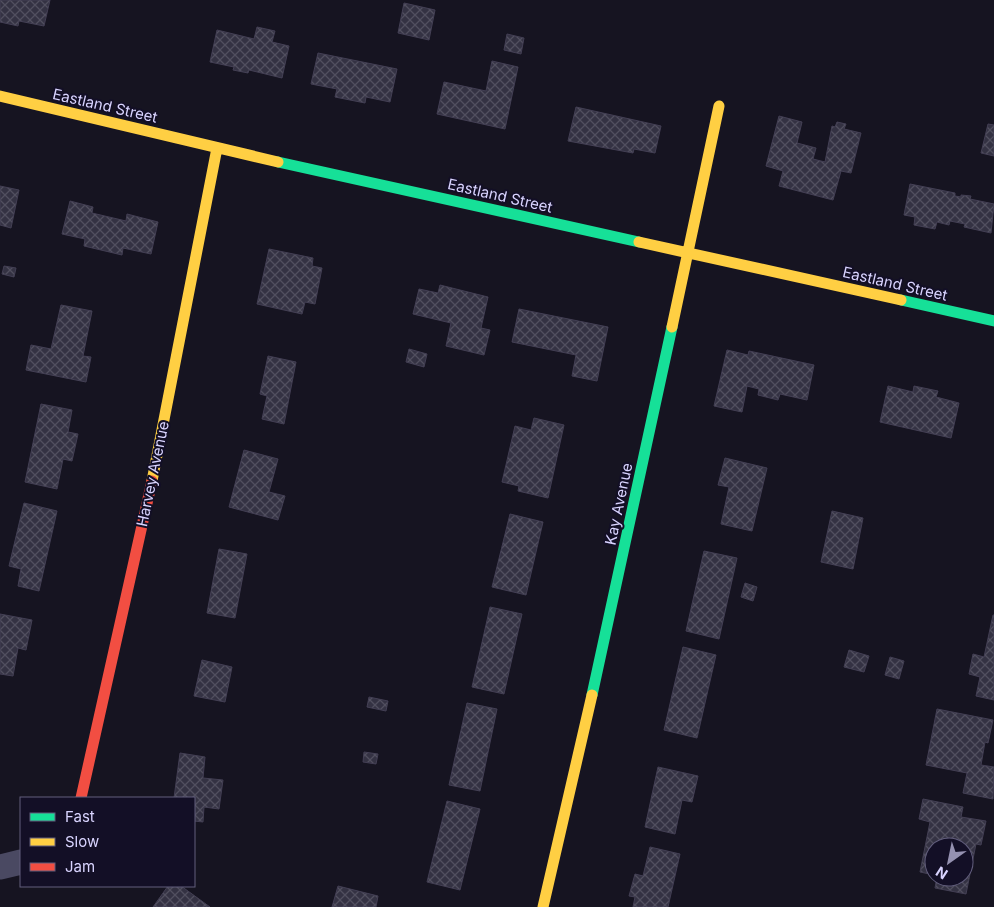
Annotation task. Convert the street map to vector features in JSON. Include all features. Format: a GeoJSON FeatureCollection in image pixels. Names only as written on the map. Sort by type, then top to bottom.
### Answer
{"type":"FeatureCollection","features":[{"type":"Feature","properties":{"kind":"street","name":"Eastland Street"},"geometry":{"type":"LineString","coordinates":[[0,96],[217,148],[994,321]]}},
{"type":"Feature","properties":{"kind":"street","name":"Kay Avenue"},"geometry":{"type":"LineString","coordinates":[[543,907],[612,611],[718,106]]}},
{"type":"Feature","properties":{"kind":"street","name":"Harvey Avenue"},"geometry":{"type":"LineString","coordinates":[[81,797],[161,437],[217,148]]}},
{"type":"Feature","properties":{"kind":"street"},"geometry":{"type":"LineString","coordinates":[[0,867],[20,862]]}},
{"type":"Feature","properties":{"kind":"building"},"geometry":{"type":"Polygon","coordinates":[[[0,0],[50,0],[44,26],[19,21],[18,26],[0,22],[0,0]]]}},
{"type":"Feature","properties":{"kind":"building"},"geometry":{"type":"Polygon","coordinates":[[[404,3],[435,10],[429,40],[398,33],[404,3]]]}},
{"type":"Feature","properties":{"kind":"building"},"geometry":{"type":"Polygon","coordinates":[[[257,27],[275,31],[272,42],[289,46],[282,78],[249,70],[248,73],[233,70],[234,67],[210,62],[217,30],[254,39],[257,27]]]}},
{"type":"Feature","properties":{"kind":"building"},"geometry":{"type":"Polygon","coordinates":[[[507,34],[524,38],[521,54],[504,50],[507,34]]]}},
{"type":"Feature","properties":{"kind":"building"},"geometry":{"type":"Polygon","coordinates":[[[318,53],[397,69],[390,102],[366,97],[365,103],[335,97],[337,89],[311,84],[318,53]]]}},
{"type":"Feature","properties":{"kind":"building"},"geometry":{"type":"Polygon","coordinates":[[[492,61],[518,67],[505,129],[437,114],[444,82],[486,91],[492,61]]]}},
{"type":"Feature","properties":{"kind":"building"},"geometry":{"type":"Polygon","coordinates":[[[576,107],[661,126],[655,153],[634,149],[633,153],[568,141],[576,107]]]}},
{"type":"Feature","properties":{"kind":"building"},"geometry":{"type":"Polygon","coordinates":[[[779,116],[802,122],[797,143],[816,148],[813,159],[825,162],[832,126],[835,127],[837,122],[846,124],[844,129],[861,133],[851,173],[841,171],[833,200],[779,186],[783,171],[766,166],[779,116]]]}},
{"type":"Feature","properties":{"kind":"building"},"geometry":{"type":"Polygon","coordinates":[[[988,124],[994,125],[994,156],[981,153],[988,124]]]}},
{"type":"Feature","properties":{"kind":"building"},"geometry":{"type":"Polygon","coordinates":[[[910,184],[955,193],[955,196],[971,196],[970,199],[994,204],[991,233],[964,227],[965,224],[950,221],[949,225],[937,222],[935,229],[914,225],[915,217],[904,215],[910,184]]]}},
{"type":"Feature","properties":{"kind":"building"},"geometry":{"type":"Polygon","coordinates":[[[0,186],[19,190],[11,228],[0,225],[0,186]]]}},
{"type":"Feature","properties":{"kind":"building"},"geometry":{"type":"Polygon","coordinates":[[[70,201],[93,207],[92,213],[126,221],[127,214],[158,222],[151,254],[123,248],[122,255],[84,246],[85,239],[62,234],[70,201]]]}},
{"type":"Feature","properties":{"kind":"building"},"geometry":{"type":"Polygon","coordinates":[[[269,249],[313,258],[312,266],[322,268],[315,304],[305,302],[302,314],[257,304],[269,249]]]}},
{"type":"Feature","properties":{"kind":"building"},"geometry":{"type":"Polygon","coordinates":[[[4,266],[16,268],[14,277],[2,274],[4,266]]]}},
{"type":"Feature","properties":{"kind":"building"},"geometry":{"type":"Polygon","coordinates":[[[440,285],[488,297],[481,328],[490,330],[484,355],[446,346],[451,323],[413,314],[419,289],[438,293],[440,285]]]}},
{"type":"Feature","properties":{"kind":"building"},"geometry":{"type":"Polygon","coordinates":[[[61,305],[92,311],[83,356],[91,357],[86,382],[26,370],[31,345],[51,349],[61,305]]]}},
{"type":"Feature","properties":{"kind":"building"},"geometry":{"type":"Polygon","coordinates":[[[519,309],[608,327],[597,381],[572,376],[576,355],[512,342],[519,309]]]}},
{"type":"Feature","properties":{"kind":"building"},"geometry":{"type":"Polygon","coordinates":[[[409,349],[427,354],[424,367],[406,362],[409,349]]]}},
{"type":"Feature","properties":{"kind":"building"},"geometry":{"type":"Polygon","coordinates":[[[727,350],[748,355],[749,351],[814,365],[807,400],[780,394],[778,400],[758,395],[759,389],[747,386],[742,412],[714,406],[727,350]]]}},
{"type":"Feature","properties":{"kind":"building"},"geometry":{"type":"Polygon","coordinates":[[[268,356],[296,362],[284,424],[262,419],[267,396],[260,394],[268,356]]]}},
{"type":"Feature","properties":{"kind":"building"},"geometry":{"type":"Polygon","coordinates":[[[888,386],[913,392],[914,386],[938,391],[936,397],[959,403],[951,438],[880,422],[888,386]]]}},
{"type":"Feature","properties":{"kind":"building"},"geometry":{"type":"Polygon","coordinates":[[[41,404],[72,410],[68,432],[78,434],[72,461],[63,459],[57,489],[25,482],[41,404]]]}},
{"type":"Feature","properties":{"kind":"building"},"geometry":{"type":"Polygon","coordinates":[[[534,418],[564,425],[548,498],[518,491],[519,486],[502,482],[515,426],[531,430],[534,418]]]}},
{"type":"Feature","properties":{"kind":"building"},"geometry":{"type":"Polygon","coordinates":[[[244,450],[278,459],[269,492],[285,496],[278,520],[229,507],[244,450]]]}},
{"type":"Feature","properties":{"kind":"building"},"geometry":{"type":"Polygon","coordinates":[[[725,458],[767,468],[752,531],[721,524],[729,487],[718,485],[725,458]]]}},
{"type":"Feature","properties":{"kind":"building"},"geometry":{"type":"Polygon","coordinates":[[[24,503],[57,511],[39,591],[18,586],[21,569],[9,566],[24,503]]]}},
{"type":"Feature","properties":{"kind":"building"},"geometry":{"type":"Polygon","coordinates":[[[832,511],[863,518],[853,569],[821,562],[832,511]]]}},
{"type":"Feature","properties":{"kind":"building"},"geometry":{"type":"Polygon","coordinates":[[[510,514],[543,522],[526,595],[492,587],[510,514]]]}},
{"type":"Feature","properties":{"kind":"building"},"geometry":{"type":"Polygon","coordinates":[[[219,549],[247,554],[235,618],[207,613],[219,549]]]}},
{"type":"Feature","properties":{"kind":"building"},"geometry":{"type":"Polygon","coordinates":[[[704,551],[737,558],[719,639],[686,631],[704,551]]]}},
{"type":"Feature","properties":{"kind":"building"},"geometry":{"type":"Polygon","coordinates":[[[745,583],[757,587],[753,601],[741,597],[745,583]]]}},
{"type":"Feature","properties":{"kind":"building"},"geometry":{"type":"Polygon","coordinates":[[[490,607],[522,614],[504,694],[472,687],[490,607]]]}},
{"type":"Feature","properties":{"kind":"building"},"geometry":{"type":"Polygon","coordinates":[[[0,614],[32,620],[26,650],[18,648],[13,676],[0,674],[0,614]]]}},
{"type":"Feature","properties":{"kind":"building"},"geometry":{"type":"Polygon","coordinates":[[[993,615],[994,700],[976,696],[980,677],[969,674],[973,654],[984,657],[993,615]]]}},
{"type":"Feature","properties":{"kind":"building"},"geometry":{"type":"Polygon","coordinates":[[[683,647],[716,655],[697,738],[664,730],[683,647]]]}},
{"type":"Feature","properties":{"kind":"building"},"geometry":{"type":"Polygon","coordinates":[[[849,650],[869,656],[864,672],[844,667],[849,650]]]}},
{"type":"Feature","properties":{"kind":"building"},"geometry":{"type":"Polygon","coordinates":[[[890,657],[904,661],[899,679],[885,675],[890,657]]]}},
{"type":"Feature","properties":{"kind":"building"},"geometry":{"type":"Polygon","coordinates":[[[202,660],[232,667],[225,702],[194,696],[202,660]]]}},
{"type":"Feature","properties":{"kind":"building"},"geometry":{"type":"Polygon","coordinates":[[[369,697],[388,701],[386,711],[367,707],[369,697]]]}},
{"type":"Feature","properties":{"kind":"building"},"geometry":{"type":"Polygon","coordinates":[[[467,703],[497,709],[480,791],[449,785],[467,703]]]}},
{"type":"Feature","properties":{"kind":"building"},"geometry":{"type":"Polygon","coordinates":[[[937,709],[993,720],[988,743],[985,742],[981,765],[994,767],[993,799],[963,793],[967,773],[926,765],[937,709]]]}},
{"type":"Feature","properties":{"kind":"building"},"geometry":{"type":"Polygon","coordinates":[[[364,752],[378,754],[376,764],[363,762],[364,752]]]}},
{"type":"Feature","properties":{"kind":"building"},"geometry":{"type":"Polygon","coordinates":[[[180,753],[205,757],[203,778],[223,780],[219,809],[204,807],[203,822],[195,821],[195,797],[174,797],[180,753]]]}},
{"type":"Feature","properties":{"kind":"building"},"geometry":{"type":"Polygon","coordinates":[[[658,767],[698,776],[692,802],[682,800],[675,834],[645,827],[658,767]]]}},
{"type":"Feature","properties":{"kind":"building"},"geometry":{"type":"Polygon","coordinates":[[[923,799],[963,807],[961,817],[986,821],[981,845],[976,844],[974,854],[974,837],[927,837],[930,822],[919,819],[923,799]]]}},
{"type":"Feature","properties":{"kind":"building"},"geometry":{"type":"Polygon","coordinates":[[[447,801],[480,809],[460,890],[427,882],[447,801]]]}},
{"type":"Feature","properties":{"kind":"building"},"geometry":{"type":"Polygon","coordinates":[[[650,847],[680,854],[668,907],[633,907],[635,897],[629,896],[635,874],[643,876],[650,847]]]}},
{"type":"Feature","properties":{"kind":"building"},"geometry":{"type":"Polygon","coordinates":[[[924,852],[924,873],[920,872],[924,852]]]}},
{"type":"Feature","properties":{"kind":"building"},"geometry":{"type":"Polygon","coordinates":[[[338,886],[378,896],[376,907],[332,907],[338,886]]]}},
{"type":"Feature","properties":{"kind":"building"},"geometry":{"type":"Polygon","coordinates":[[[167,887],[182,887],[210,907],[153,907],[167,887]]]}},
{"type":"Feature","properties":{"kind":"building"},"geometry":{"type":"Polygon","coordinates":[[[935,887],[967,887],[966,894],[935,887]]]}},
{"type":"Feature","properties":{"kind":"traffic: fast"},"geometry":{"type":"LineString","coordinates":[[278,162],[639,242]]}},
{"type":"Feature","properties":{"kind":"traffic: fast"},"geometry":{"type":"LineString","coordinates":[[901,300],[994,321]]}},
{"type":"Feature","properties":{"kind":"traffic: fast"},"geometry":{"type":"LineString","coordinates":[[592,695],[672,327]]}},
{"type":"Feature","properties":{"kind":"traffic: slow"},"geometry":{"type":"LineString","coordinates":[[0,96],[278,162]]}},
{"type":"Feature","properties":{"kind":"traffic: slow"},"geometry":{"type":"LineString","coordinates":[[672,327],[719,106]]}},
{"type":"Feature","properties":{"kind":"traffic: slow"},"geometry":{"type":"LineString","coordinates":[[152,481],[217,148]]}},
{"type":"Feature","properties":{"kind":"traffic: slow"},"geometry":{"type":"LineString","coordinates":[[639,242],[901,300]]}},
{"type":"Feature","properties":{"kind":"traffic: slow"},"geometry":{"type":"LineString","coordinates":[[543,907],[592,695]]}},
{"type":"Feature","properties":{"kind":"traffic: jam"},"geometry":{"type":"LineString","coordinates":[[81,797],[152,481]]}}]}
